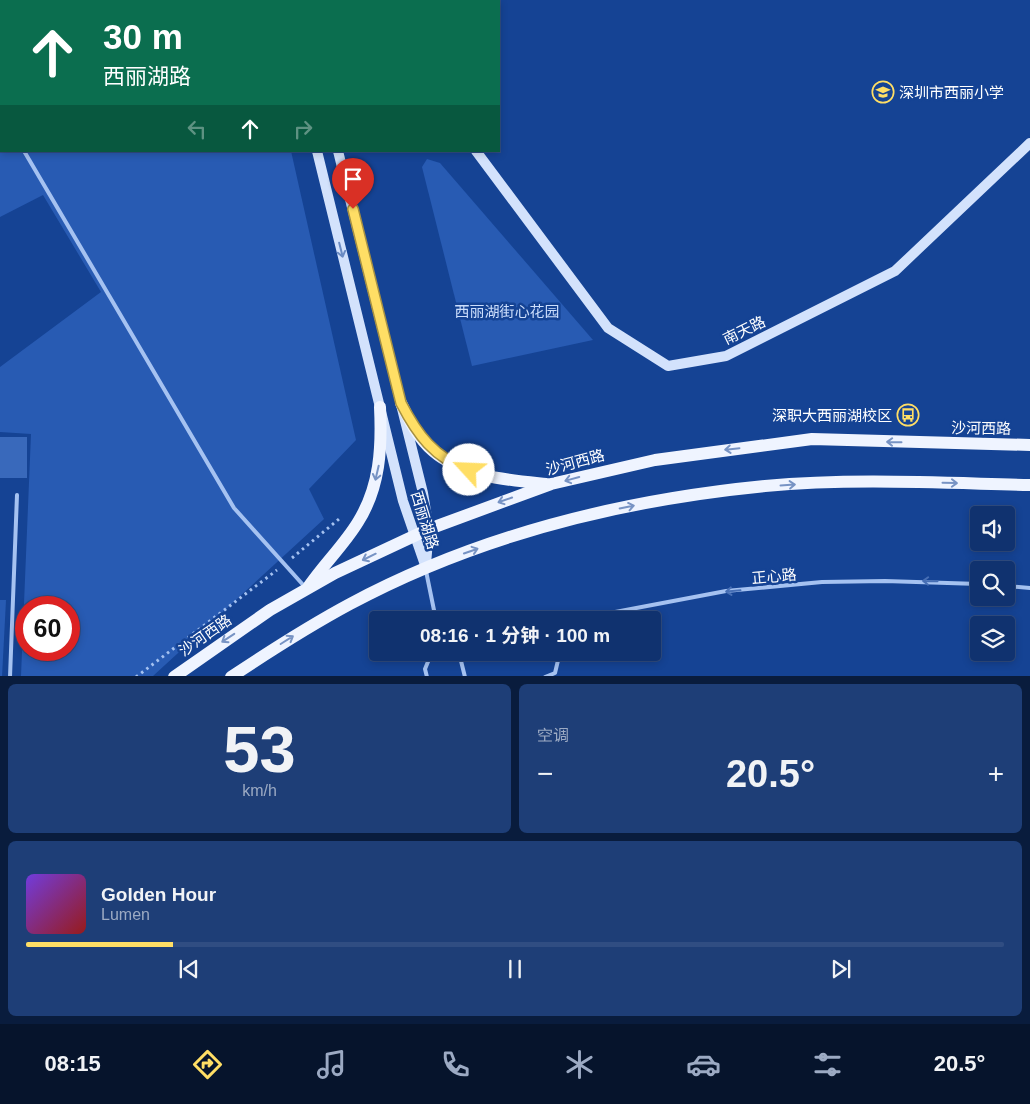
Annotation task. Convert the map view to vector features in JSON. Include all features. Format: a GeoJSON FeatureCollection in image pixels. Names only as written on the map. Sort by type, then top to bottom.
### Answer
{"type":"FeatureCollection","features":[{"type":"Feature","properties":{"kind":"main road","name":"南天路"},"geometry":{"type":"LineString","coordinates":[[477,152],[608,328],[668,366],[726,356],[895,271],[1030,143]]}},
{"type":"Feature","properties":{"kind":"main road","name":"西丽湖路"},"geometry":{"type":"LineString","coordinates":[[317,152],[413,536],[426,568]]}},
{"type":"Feature","properties":{"kind":"main road","name":"西丽湖路"},"geometry":{"type":"LineString","coordinates":[[338,152],[423,492],[429,529],[426,568]]}},
{"type":"Feature","properties":{"kind":"main road"},"geometry":{"type":"LineString","coordinates":[[401,403],[415,430],[433,451],[456,465],[482,475],[551,484]]}},
{"type":"Feature","properties":{"kind":"main road"},"geometry":{"type":"LineString","coordinates":[[307,589],[358,522],[370,498],[378,470],[382,443],[380,408]]}},
{"type":"Feature","properties":{"kind":"main road","name":"沙河西路"},"geometry":{"type":"LineString","coordinates":[[174,676],[270,610],[307,589],[429,529],[551,484],[655,460],[812,439],[1030,445]]}},
{"type":"Feature","properties":{"kind":"main road"},"geometry":{"type":"LineString","coordinates":[[231,676],[288,639],[342,608],[426,568],[504,540],[562,522],[612,510],[714,492],[774,485],[869,482],[1030,485]]}},
{"type":"Feature","properties":{"kind":"lane"},"geometry":{"type":"LineString","coordinates":[[25,152],[234,508],[307,589]]}},
{"type":"Feature","properties":{"kind":"lane"},"geometry":{"type":"LineString","coordinates":[[10,676],[17,495]]}},
{"type":"Feature","properties":{"kind":"lane"},"geometry":{"type":"LineString","coordinates":[[426,568],[434,611]]}},
{"type":"Feature","properties":{"kind":"lane","name":"正心路"},"geometry":{"type":"LineString","coordinates":[[622,611],[726,592],[822,582],[910,581],[970,584]]}},
{"type":"Feature","properties":{"kind":"lane"},"geometry":{"type":"LineString","coordinates":[[1015,587],[1030,588]]}},
{"type":"Feature","properties":{"kind":"lane"},"geometry":{"type":"LineString","coordinates":[[427,676],[425,669],[428,661]]}},
{"type":"Feature","properties":{"kind":"lane"},"geometry":{"type":"LineString","coordinates":[[461,661],[465,676]]}},
{"type":"Feature","properties":{"kind":"lane"},"geometry":{"type":"LineString","coordinates":[[545,676],[555,673],[558,661]]}},
{"type":"Feature","properties":{"kind":"green space"},"geometry":{"type":"Polygon","coordinates":[[[0,152],[291,152],[356,440],[309,489],[324,519],[153,676],[21,676],[22,661],[80,661],[80,596],[24,596],[31,434],[0,432],[0,367],[101,292],[43,195],[0,217],[0,152]]]}},
{"type":"Feature","properties":{"kind":"green space","name":"西丽湖街心花园"},"geometry":{"type":"Polygon","coordinates":[[[427,159],[440,163],[593,340],[472,366],[422,167],[427,159]]]}},
{"type":"Feature","properties":{"kind":"green space"},"geometry":{"type":"Polygon","coordinates":[[[0,600],[6,600],[2,676],[0,676],[0,600]]]}},
{"type":"Feature","properties":{"kind":"building"},"geometry":{"type":"Polygon","coordinates":[[[0,437],[27,437],[27,478],[0,478],[0,437]]]}},
{"type":"Feature","properties":{"kind":"place","name":"深圳市西丽小学"},"geometry":{"type":"Point","coordinates":[883,92]}},
{"type":"Feature","properties":{"kind":"place","name":"深职大西丽湖校区"},"geometry":{"type":"Point","coordinates":[908,415]}},
{"type":"Feature","properties":{"kind":"route"},"geometry":{"type":"LineString","coordinates":[[353,209],[401,403],[415,430],[433,451],[456,465],[469,470]]}}]}
